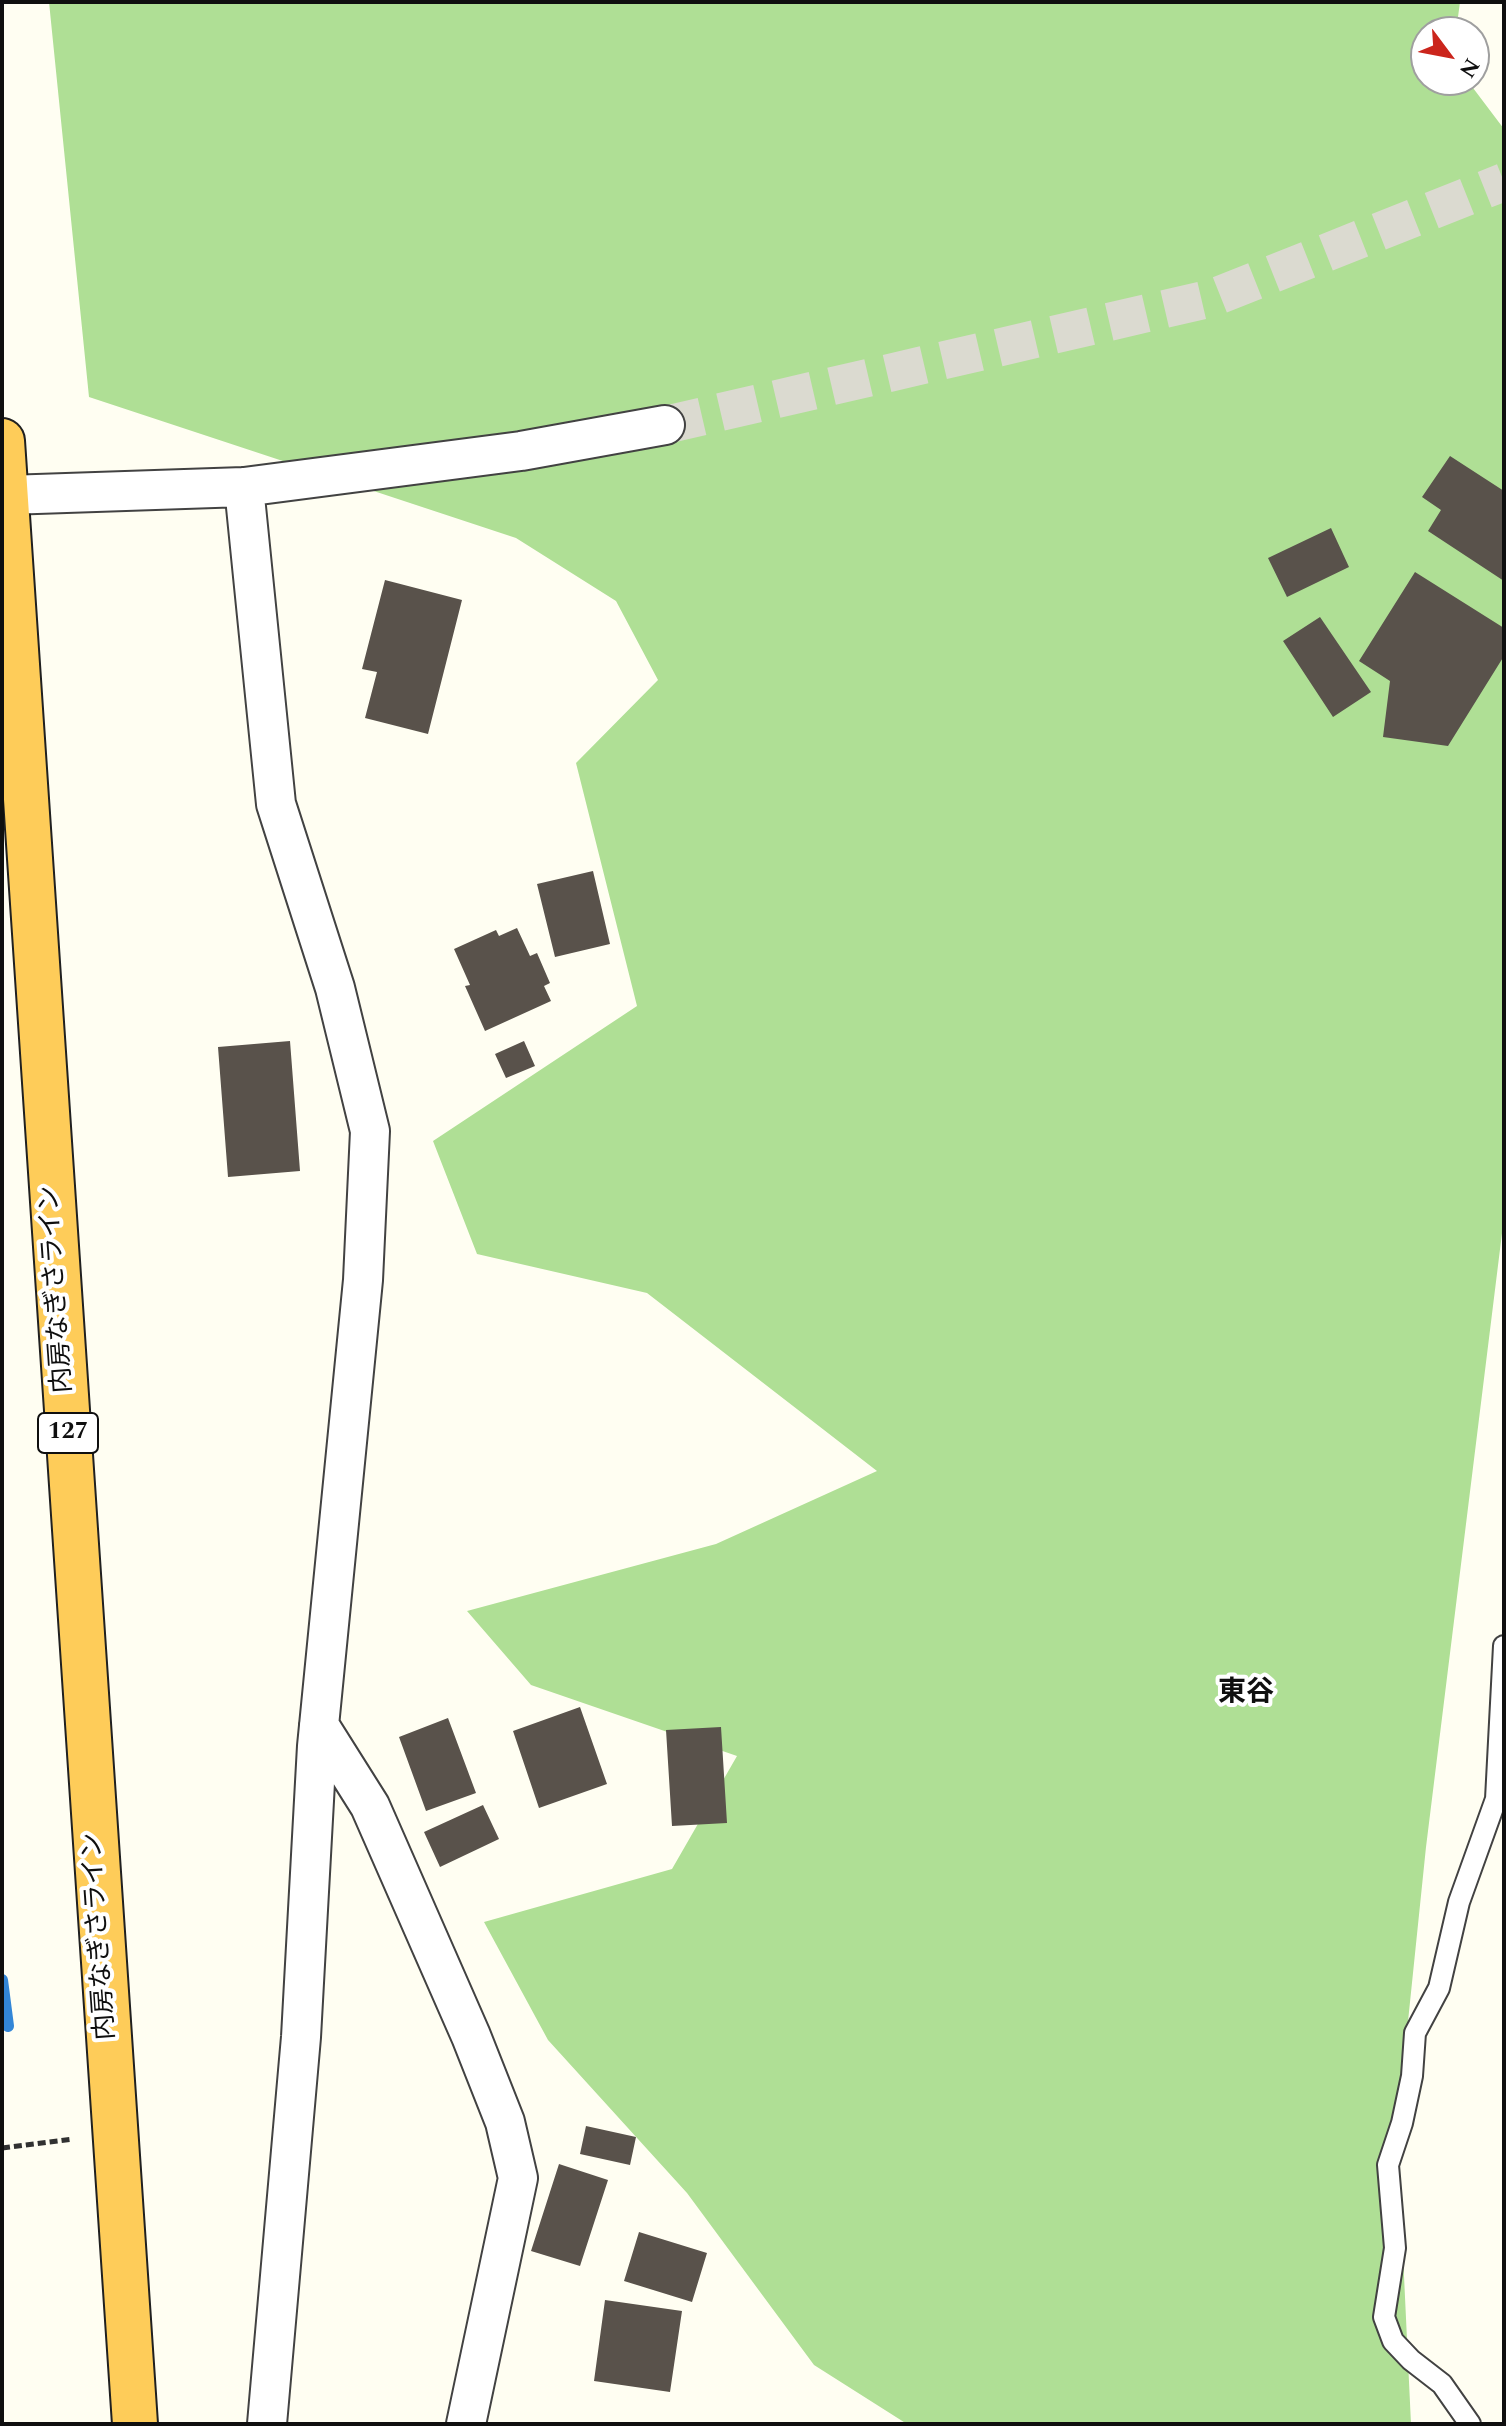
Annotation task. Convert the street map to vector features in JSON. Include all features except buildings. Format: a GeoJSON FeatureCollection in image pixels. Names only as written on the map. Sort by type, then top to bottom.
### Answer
{"type":"FeatureCollection","features":[{"type":"Feature","properties":{"kind":"highway","name":"内房なぎさライン"},"geometry":{"type":"LineString","coordinates":[[2,441],[135,2424]]}},
{"type":"Feature","properties":{"kind":"street"},"geometry":{"type":"LineString","coordinates":[[7,495],[244,487],[521,451],[665,425]]}},
{"type":"Feature","properties":{"kind":"street"},"geometry":{"type":"LineString","coordinates":[[244,487],[276,804],[335,988],[370,1131],[363,1280],[319,1725],[301,2037],[267,2424]]}},
{"type":"Feature","properties":{"kind":"street"},"geometry":{"type":"LineString","coordinates":[[319,1725],[370,1806],[453,1993],[505,2122],[518,2178],[466,2424]]}},
{"type":"Feature","properties":{"kind":"lane"},"geometry":{"type":"LineString","coordinates":[[1470,2424],[1442,2384],[1411,2360],[1393,2341],[1384,2317],[1395,2248],[1388,2165],[1402,2123],[1412,2076],[1415,2033],[1439,1988],[1459,1902],[1496,1799],[1504,1646]]}},
{"type":"Feature","properties":{"kind":"path"},"geometry":{"type":"LineString","coordinates":[[2,2148],[114,2134]]}},
{"type":"Feature","properties":{"kind":"green space"},"geometry":{"type":"Polygon","coordinates":[[[49,2],[1460,2],[1458,16],[1410,16],[1410,96],[1479,96],[1504,129],[1504,1217],[1426,1847],[1397,2128],[1411,2424],[907,2424],[814,2365],[687,2193],[548,2040],[484,1922],[672,1869],[737,1756],[531,1685],[467,1611],[716,1544],[877,1471],[647,1293],[477,1254],[433,1141],[637,1006],[576,763],[658,680],[616,601],[516,538],[89,397],[49,2]]]}},
{"type":"Feature","properties":{"kind":"waterway"},"geometry":{"type":"LineString","coordinates":[[2,1980],[8,2026]]}},
{"type":"Feature","properties":{"kind":"tunnel"},"geometry":{"type":"LineString","coordinates":[[665,425],[1212,298],[1504,182]]}},
{"type":"Feature","properties":{"kind":"district","name":"東谷"},"geometry":{"type":"Point","coordinates":[1246,1695]}}]}
